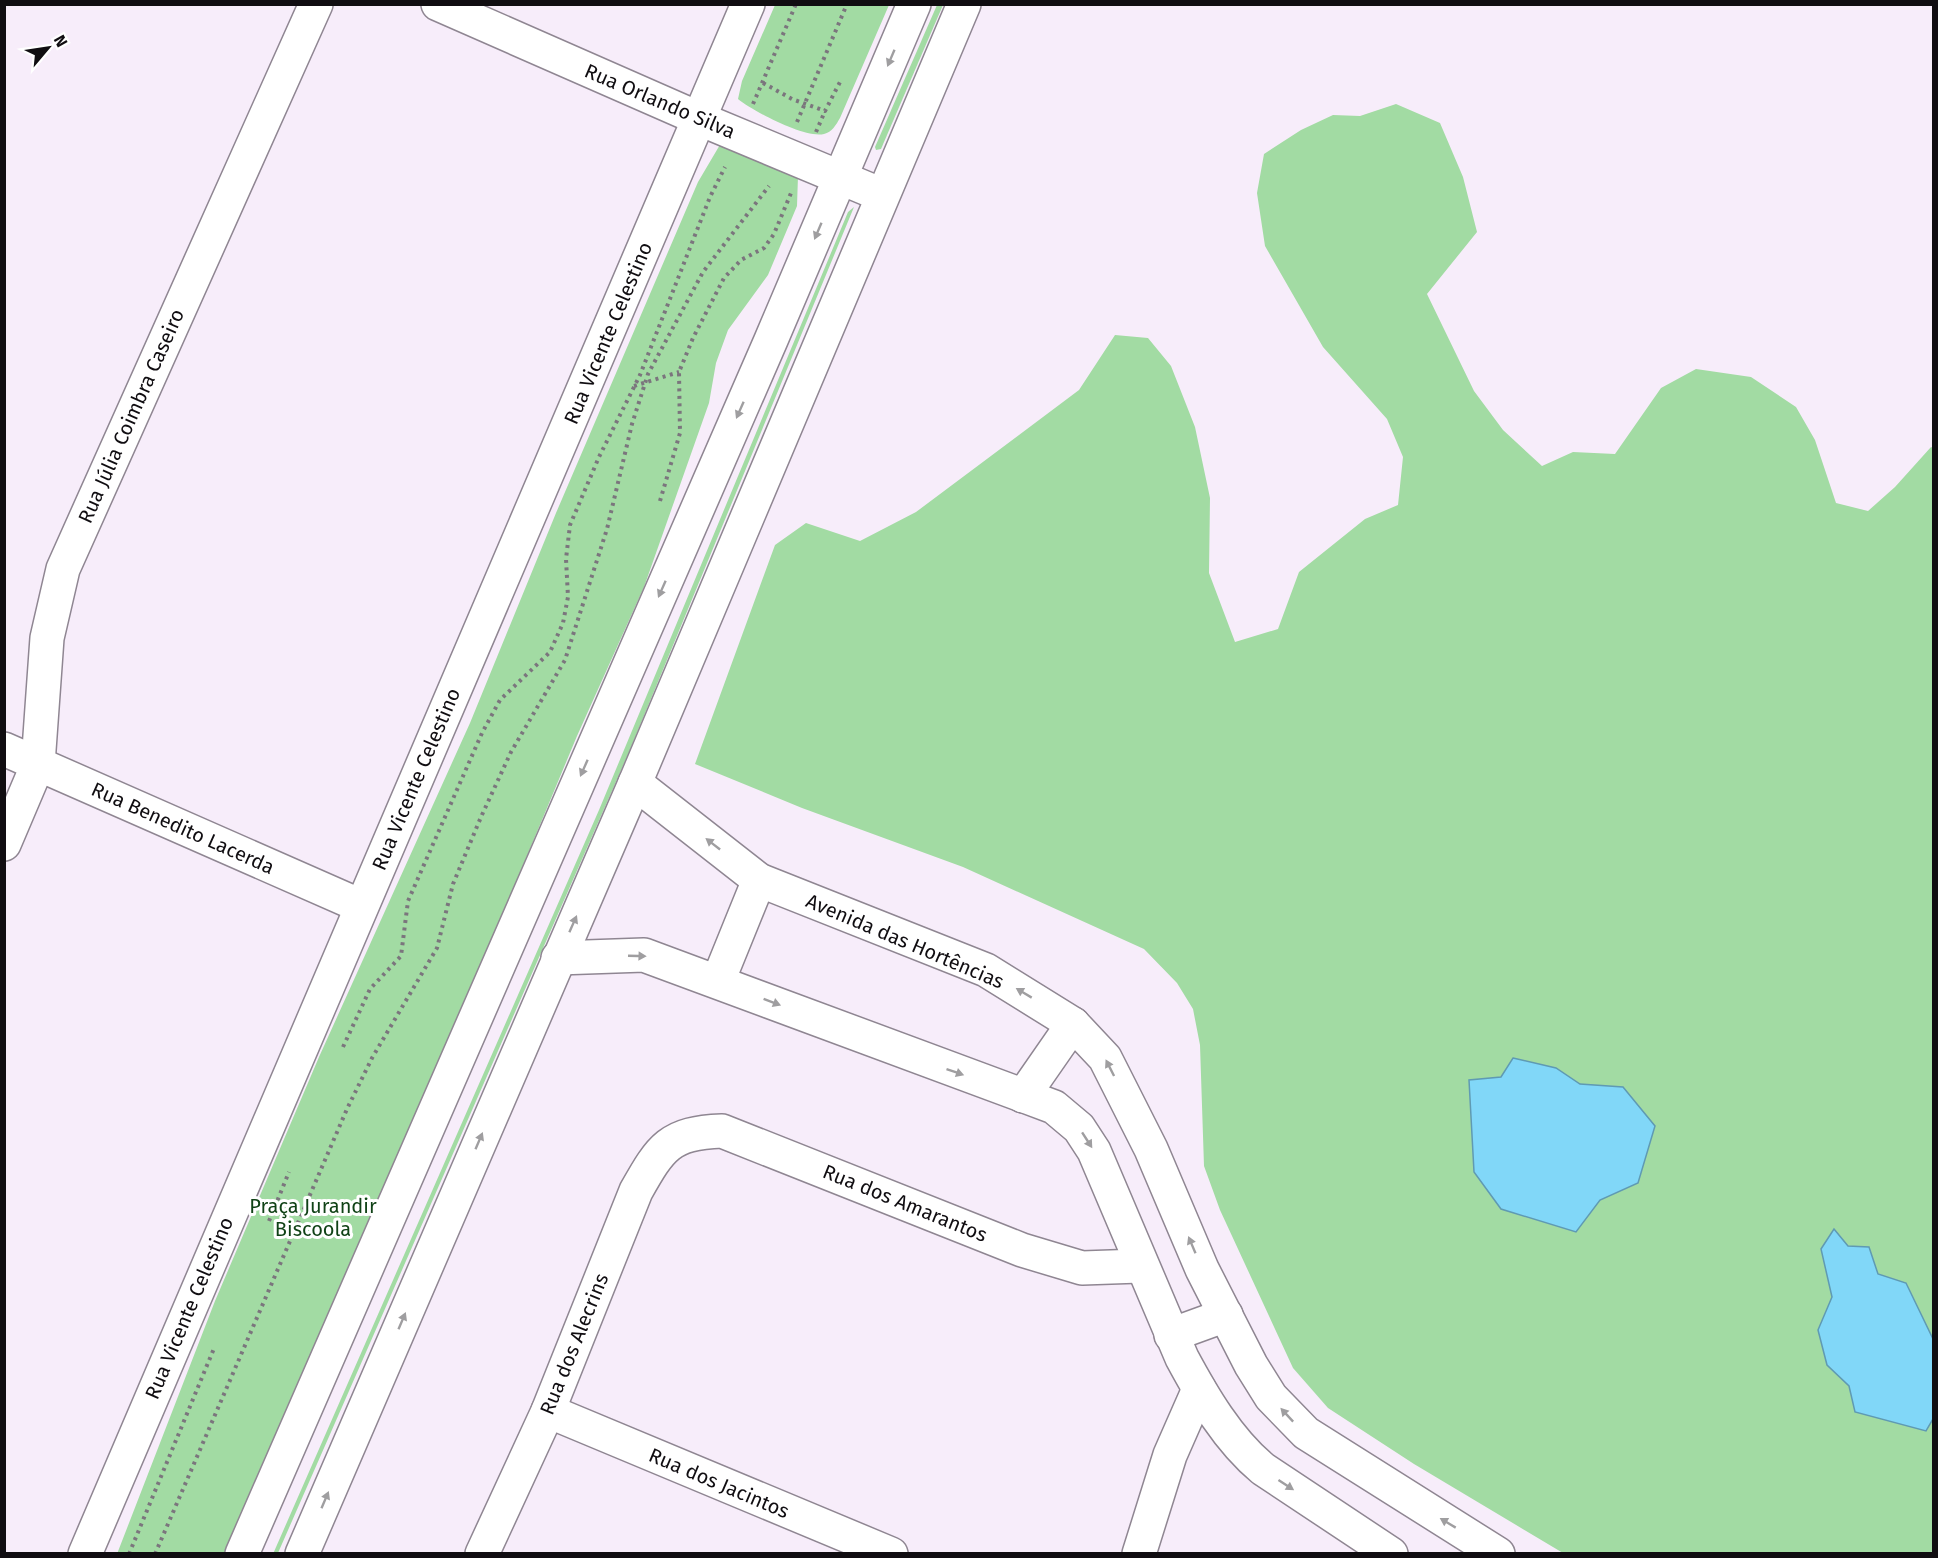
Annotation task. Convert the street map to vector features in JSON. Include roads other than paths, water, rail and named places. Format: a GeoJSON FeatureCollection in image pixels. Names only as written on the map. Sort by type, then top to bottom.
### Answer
{"type":"FeatureCollection","features":[{"type":"Feature","properties":{"kind":"street","name":"Rua Júlia Coimbra Caseiro"},"geometry":{"type":"LineString","coordinates":[[4,844],[38,764],[46,638],[63,569],[316,4]]}},
{"type":"Feature","properties":{"kind":"street","name":"Rua Orlando Silva"},"geometry":{"type":"LineString","coordinates":[[438,4],[700,119],[882,195]]}},
{"type":"Feature","properties":{"kind":"street","name":"Rua Vicente Celestino"},"geometry":{"type":"LineString","coordinates":[[85,1554],[748,4]]}},
{"type":"Feature","properties":{"kind":"street"},"geometry":{"type":"LineString","coordinates":[[242,1554],[841,178],[914,4]]}},
{"type":"Feature","properties":{"kind":"street"},"geometry":{"type":"LineString","coordinates":[[302,1554],[635,783],[964,4]]}},
{"type":"Feature","properties":{"kind":"street","name":"Rua Benedito Lacerda"},"geometry":{"type":"LineString","coordinates":[[4,749],[361,906]]}},
{"type":"Feature","properties":{"kind":"street","name":"Avenida das Hortências"},"geometry":{"type":"LineString","coordinates":[[635,783],[759,880],[986,970],[1073,1024],[1105,1058],[1151,1149],[1202,1269],[1251,1365],[1271,1397],[1306,1434],[1484,1549]]}},
{"type":"Feature","properties":{"kind":"street"},"geometry":{"type":"LineString","coordinates":[[718,981],[759,880]]}},
{"type":"Feature","properties":{"kind":"street"},"geometry":{"type":"LineString","coordinates":[[558,958],[644,955],[1054,1107],[1079,1128],[1104,1171],[1140,1266],[1171,1335],[1199,1389],[1252,1460],[1391,1554]]}},
{"type":"Feature","properties":{"kind":"street"},"geometry":{"type":"LineString","coordinates":[[1023,1096],[1073,1024]]}},
{"type":"Feature","properties":{"kind":"street","name":"Rua dos Amarantos"},"geometry":{"type":"LineString","coordinates":[[674,1141],[694,1132],[722,1131],[1022,1250],[1082,1268],[1140,1266]]}},
{"type":"Feature","properties":{"kind":"street","name":"Rua dos Alecrins"},"geometry":{"type":"LineString","coordinates":[[482,1554],[548,1411],[636,1191],[655,1157],[674,1141]]}},
{"type":"Feature","properties":{"kind":"street"},"geometry":{"type":"LineString","coordinates":[[1171,1335],[1226,1315]]}},
{"type":"Feature","properties":{"kind":"street"},"geometry":{"type":"LineString","coordinates":[[1139,1554],[1170,1455],[1199,1389]]}},
{"type":"Feature","properties":{"kind":"street","name":"Rua dos Jacintos"},"geometry":{"type":"LineString","coordinates":[[548,1411],[891,1554]]}},
{"type":"Feature","properties":{"kind":"water"},"geometry":{"type":"Polygon","coordinates":[[[1513,1058],[1556,1068],[1580,1084],[1623,1087],[1655,1126],[1638,1183],[1600,1200],[1576,1232],[1501,1209],[1474,1172],[1469,1080],[1501,1077],[1513,1058]]]}},
{"type":"Feature","properties":{"kind":"water"},"geometry":{"type":"Polygon","coordinates":[[[1834,1229],[1848,1246],[1869,1247],[1878,1274],[1906,1283],[1933,1339],[1933,1419],[1926,1431],[1855,1412],[1849,1386],[1827,1365],[1818,1330],[1832,1297],[1821,1249],[1834,1229]]]}},
{"type":"Feature","properties":{"kind":"park label","name":"Praça Jurandir Biscoola"},"geometry":{"type":"Point","coordinates":[313,1218]}}]}
